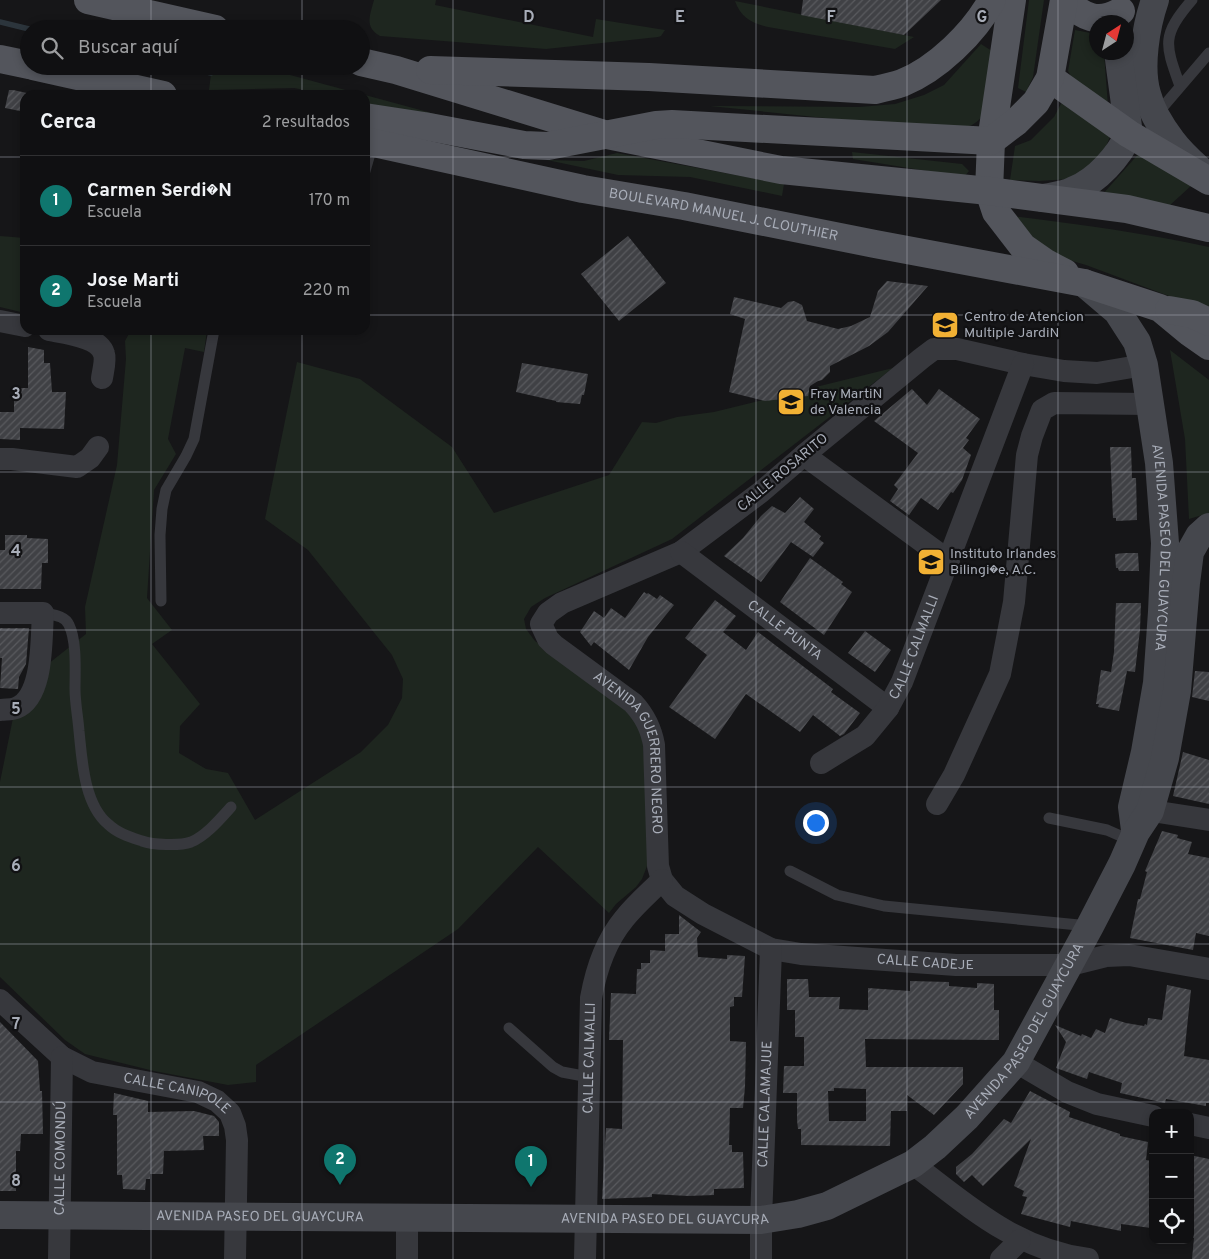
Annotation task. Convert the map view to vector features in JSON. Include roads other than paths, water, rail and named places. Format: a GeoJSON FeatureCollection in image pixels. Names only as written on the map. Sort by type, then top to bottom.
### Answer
{"type":"FeatureCollection","features":[{"type":"Feature","properties":{"kind":"main road"},"geometry":{"type":"LineString","coordinates":[[88,0],[176,20]]}},
{"type":"Feature","properties":{"kind":"main road"},"geometry":{"type":"LineString","coordinates":[[396,70],[649,77],[875,90],[901,83],[941,59],[974,27],[992,0]]}},
{"type":"Feature","properties":{"kind":"main road","name":"BOULEVARD MANUEL J. CLOUTHIER"},"geometry":{"type":"LineString","coordinates":[[1012,0],[991,141],[989,191],[996,212],[1024,247],[1046,263],[1084,283]]}},
{"type":"Feature","properties":{"kind":"main road"},"geometry":{"type":"LineString","coordinates":[[1064,0],[1088,17],[1112,16],[1122,11]]}},
{"type":"Feature","properties":{"kind":"main road"},"geometry":{"type":"LineString","coordinates":[[370,134],[424,126],[524,145],[548,146],[656,125],[672,124],[991,141],[1016,122],[1036,102],[1050,78],[1064,0]]}},
{"type":"Feature","properties":{"kind":"main road"},"geometry":{"type":"LineString","coordinates":[[0,59],[20,63]]}},
{"type":"Feature","properties":{"kind":"main road"},"geometry":{"type":"LineString","coordinates":[[370,64],[396,70],[608,135],[781,170],[989,191],[1127,209],[1209,228]]}},
{"type":"Feature","properties":{"kind":"main road"},"geometry":{"type":"LineString","coordinates":[[73,75],[141,90]]}},
{"type":"Feature","properties":{"kind":"main road"},"geometry":{"type":"LineString","coordinates":[[1050,78],[1129,134],[1209,180]]}},
{"type":"Feature","properties":{"kind":"main road","name":"BOULEVARD MANUEL J. CLOUTHIER"},"geometry":{"type":"LineString","coordinates":[[370,135],[583,189],[684,206],[1084,283],[1160,308],[1209,346]]}},
{"type":"Feature","properties":{"kind":"main road"},"geometry":{"type":"LineString","coordinates":[[1160,308],[1192,314],[1209,322]]}},
{"type":"Feature","properties":{"kind":"street"},"geometry":{"type":"LineString","coordinates":[[1155,0],[1148,21],[1144,44],[1146,93],[1172,142],[1209,180]]}},
{"type":"Feature","properties":{"kind":"street"},"geometry":{"type":"LineString","coordinates":[[1044,198],[1076,190],[1094,177],[1124,145],[1129,134],[1119,60]]}},
{"type":"Feature","properties":{"kind":"street","name":"AVENIDA PASEO DEL GUAYCURA"},"geometry":{"type":"LineString","coordinates":[[1084,283],[1117,311],[1128,325],[1137,342],[1144,365],[1159,463],[1165,543],[1157,683],[1144,752],[1137,823]]}},
{"type":"Feature","properties":{"kind":"street"},"geometry":{"type":"LineString","coordinates":[[0,321],[20,325]]}},
{"type":"Feature","properties":{"kind":"street"},"geometry":{"type":"LineString","coordinates":[[71,335],[89,339],[99,346],[104,355],[102,378]]}},
{"type":"Feature","properties":{"kind":"street","name":"CALLE ROSARITO"},"geometry":{"type":"LineString","coordinates":[[541,624],[548,613],[562,603],[681,552],[761,492],[934,350],[957,349],[1023,364],[1064,371],[1098,374],[1144,365]]}},
{"type":"Feature","properties":{"kind":"street","name":"CALLE CALMALLI"},"geometry":{"type":"LineString","coordinates":[[821,762],[865,736],[888,708],[902,682],[1023,364]]}},
{"type":"Feature","properties":{"kind":"street"},"geometry":{"type":"LineString","coordinates":[[937,804],[954,775],[1000,674],[1014,602],[1027,455],[1042,410],[1054,403],[1149,404]]}},
{"type":"Feature","properties":{"kind":"street"},"geometry":{"type":"LineString","coordinates":[[0,459],[77,467],[90,458],[98,447]]}},
{"type":"Feature","properties":{"kind":"street"},"geometry":{"type":"LineString","coordinates":[[804,455],[949,561]]}},
{"type":"Feature","properties":{"kind":"street","name":"AVENIDA PASEO DEL GUAYCURA"},"geometry":{"type":"LineString","coordinates":[[0,1216],[761,1220],[798,1214],[827,1206],[913,1164],[968,1117],[1016,1062],[1090,926],[1165,758],[1177,691],[1190,552],[1199,536],[1209,527]]}},
{"type":"Feature","properties":{"kind":"street","name":"CALLE PUNTA"},"geometry":{"type":"LineString","coordinates":[[681,552],[888,708]]}},
{"type":"Feature","properties":{"kind":"street"},"geometry":{"type":"LineString","coordinates":[[0,613],[51,615],[38,676],[31,694],[15,708],[0,710]]}},
{"type":"Feature","properties":{"kind":"street","name":"AVENIDA GUERRERO NEGRO"},"geometry":{"type":"LineString","coordinates":[[541,624],[548,639],[554,645],[633,703],[644,714],[654,745],[658,866],[662,880]]}},
{"type":"Feature","properties":{"kind":"street"},"geometry":{"type":"LineString","coordinates":[[1137,823],[1209,820]]}},
{"type":"Feature","properties":{"kind":"street","name":"CALLE CALMALLI"},"geometry":{"type":"LineString","coordinates":[[585,1259],[590,998],[596,970],[607,946],[623,920],[662,880]]}},
{"type":"Feature","properties":{"kind":"street","name":"CALLE CADEJE"},"geometry":{"type":"LineString","coordinates":[[662,880],[675,896],[703,914],[771,949],[801,954],[956,965],[1070,965],[1106,956],[1129,955],[1209,969]]}},
{"type":"Feature","properties":{"kind":"street","name":"CALLE CALAMAJUE"},"geometry":{"type":"LineString","coordinates":[[761,1259],[771,949]]}},
{"type":"Feature","properties":{"kind":"street","name":"CALLE CANIPOLE"},"geometry":{"type":"LineString","coordinates":[[0,1000],[62,1058],[92,1072],[198,1092],[217,1101],[230,1113],[235,1126],[237,1140],[234,1259]]}},
{"type":"Feature","properties":{"kind":"street","name":"CALLE COMONDÚ"},"geometry":{"type":"LineString","coordinates":[[59,1259],[62,1058]]}},
{"type":"Feature","properties":{"kind":"street"},"geometry":{"type":"LineString","coordinates":[[1016,1062],[1067,1092],[1097,1104],[1149,1115]]}},
{"type":"Feature","properties":{"kind":"street"},"geometry":{"type":"LineString","coordinates":[[1194,1125],[1209,1128]]}},
{"type":"Feature","properties":{"kind":"street"},"geometry":{"type":"LineString","coordinates":[[913,1164],[998,1228],[1020,1240],[1046,1250],[1088,1259]]}},
{"type":"Feature","properties":{"kind":"street"},"geometry":{"type":"LineString","coordinates":[[407,1218],[407,1259]]}},
{"type":"Feature","properties":{"kind":"street"},"geometry":{"type":"LineString","coordinates":[[1001,1259],[1020,1240]]}},
{"type":"Feature","properties":{"kind":"lane"},"geometry":{"type":"LineString","coordinates":[[1180,86],[1168,51],[1168,38],[1173,24],[1192,0]]}},
{"type":"Feature","properties":{"kind":"lane"},"geometry":{"type":"LineString","coordinates":[[1156,115],[1209,53]]}},
{"type":"Feature","properties":{"kind":"lane"},"geometry":{"type":"LineString","coordinates":[[161,601],[160,535],[162,509],[166,490],[194,439],[213,335]]}},
{"type":"Feature","properties":{"kind":"lane"},"geometry":{"type":"LineString","coordinates":[[51,615],[69,624],[75,659],[75,696],[88,789],[97,812],[108,824],[121,833],[145,842],[166,844],[191,842],[210,828],[232,807]]}},
{"type":"Feature","properties":{"kind":"lane"},"geometry":{"type":"LineString","coordinates":[[1049,818],[1107,830],[1137,823]]}},
{"type":"Feature","properties":{"kind":"lane"},"geometry":{"type":"LineString","coordinates":[[790,871],[838,895],[884,906],[1090,926]]}},
{"type":"Feature","properties":{"kind":"lane"},"geometry":{"type":"LineString","coordinates":[[509,1028],[553,1067],[562,1072],[589,1077]]}},
{"type":"Feature","properties":{"kind":"waterway"},"geometry":{"type":"LineString","coordinates":[[0,22],[20,27]]}},
{"type":"Feature","properties":{"kind":"place","name":"Centro de Atencion Multiple JardiN"},"geometry":{"type":"Point","coordinates":[945,325]}},
{"type":"Feature","properties":{"kind":"place","name":"Fray MartiN de Valencia"},"geometry":{"type":"Point","coordinates":[791,402]}},
{"type":"Feature","properties":{"kind":"place","name":"Instituto Irlandes Bilingi�e, A.C."},"geometry":{"type":"Point","coordinates":[931,562]}},
{"type":"Feature","properties":{"kind":"place","name":"Jose Marti"},"geometry":{"type":"Point","coordinates":[340,1185]}},
{"type":"Feature","properties":{"kind":"place","name":"Carmen Serdi�N"},"geometry":{"type":"Point","coordinates":[531,1187]}}]}
